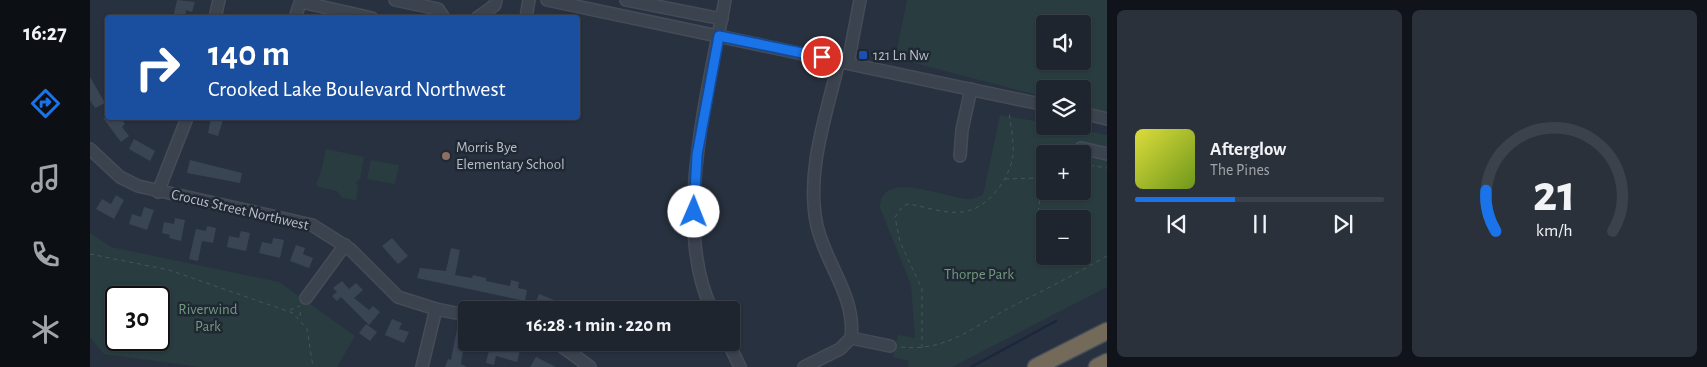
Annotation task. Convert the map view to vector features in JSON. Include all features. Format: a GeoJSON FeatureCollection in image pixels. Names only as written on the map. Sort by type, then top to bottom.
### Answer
{"type":"FeatureCollection","features":[{"type":"Feature","properties":{"kind":"highway"},"geometry":{"type":"LineString","coordinates":[[1067,351],[1107,323]]}},
{"type":"Feature","properties":{"kind":"highway"},"geometry":{"type":"LineString","coordinates":[[1036,367],[1107,331]]}},
{"type":"Feature","properties":{"kind":"highway"},"geometry":{"type":"LineString","coordinates":[[1097,367],[1107,362]]}},
{"type":"Feature","properties":{"kind":"street"},"geometry":{"type":"LineString","coordinates":[[216,15],[219,0]]}},
{"type":"Feature","properties":{"kind":"street"},"geometry":{"type":"LineString","coordinates":[[395,0],[438,8],[442,15]]}},
{"type":"Feature","properties":{"kind":"street"},"geometry":{"type":"LineString","coordinates":[[481,15],[495,5],[496,0]]}},
{"type":"Feature","properties":{"kind":"street"},"geometry":{"type":"LineString","coordinates":[[526,15],[529,0]]}},
{"type":"Feature","properties":{"kind":"street"},"geometry":{"type":"LineString","coordinates":[[547,0],[1036,103]]}},
{"type":"Feature","properties":{"kind":"street"},"geometry":{"type":"LineString","coordinates":[[626,0],[722,19]]}},
{"type":"Feature","properties":{"kind":"street"},"geometry":{"type":"LineString","coordinates":[[709,301],[701,276],[697,252],[694,184],[725,0]]}},
{"type":"Feature","properties":{"kind":"street"},"geometry":{"type":"LineString","coordinates":[[804,367],[840,349],[852,338],[852,312],[824,251],[817,226],[814,204],[818,156],[860,0]]}},
{"type":"Feature","properties":{"kind":"street"},"geometry":{"type":"LineString","coordinates":[[295,15],[301,1],[359,15]]}},
{"type":"Feature","properties":{"kind":"street"},"geometry":{"type":"LineString","coordinates":[[960,156],[962,130],[971,89]]}},
{"type":"Feature","properties":{"kind":"street"},"geometry":{"type":"LineString","coordinates":[[1091,115],[1107,118]]}},
{"type":"Feature","properties":{"kind":"street"},"geometry":{"type":"LineString","coordinates":[[158,192],[186,120]]}},
{"type":"Feature","properties":{"kind":"street","name":"Crocus Street Northwest"},"geometry":{"type":"LineString","coordinates":[[90,149],[120,178],[158,192],[312,225],[345,245],[398,297],[436,309],[458,313]]}},
{"type":"Feature","properties":{"kind":"street"},"geometry":{"type":"LineString","coordinates":[[1091,150],[1107,154]]}},
{"type":"Feature","properties":{"kind":"street"},"geometry":{"type":"LineString","coordinates":[[306,298],[345,245]]}},
{"type":"Feature","properties":{"kind":"street"},"geometry":{"type":"LineString","coordinates":[[422,367],[436,309]]}},
{"type":"Feature","properties":{"kind":"street"},"geometry":{"type":"LineString","coordinates":[[852,338],[890,346]]}},
{"type":"Feature","properties":{"kind":"street"},"geometry":{"type":"LineString","coordinates":[[568,351],[590,367]]}},
{"type":"Feature","properties":{"kind":"street"},"geometry":{"type":"LineString","coordinates":[[732,351],[740,367]]}},
{"type":"Feature","properties":{"kind":"path"},"geometry":{"type":"LineString","coordinates":[[922,348],[922,289],[895,225],[895,217],[898,210],[910,204],[954,213],[969,211],[987,200],[1005,179],[1013,155],[1009,113]]}},
{"type":"Feature","properties":{"kind":"path"},"geometry":{"type":"LineString","coordinates":[[1091,165],[1107,168]]}},
{"type":"Feature","properties":{"kind":"path"},"geometry":{"type":"LineString","coordinates":[[1005,179],[1036,177]]}},
{"type":"Feature","properties":{"kind":"path"},"geometry":{"type":"LineString","coordinates":[[90,254],[169,270],[289,311],[300,318],[310,336],[314,367]]}},
{"type":"Feature","properties":{"kind":"path"},"geometry":{"type":"LineString","coordinates":[[890,346],[922,348],[941,345],[1107,256]]}},
{"type":"Feature","properties":{"kind":"path"},"geometry":{"type":"LineString","coordinates":[[289,311],[301,306],[300,318]]}},
{"type":"Feature","properties":{"kind":"green space"},"geometry":{"type":"Polygon","coordinates":[[[907,0],[1107,0],[1107,112],[1091,108],[1091,80],[1036,80],[1036,95],[895,58],[907,0]]]}},
{"type":"Feature","properties":{"kind":"green space","name":"Thorpe Park"},"geometry":{"type":"Polygon","coordinates":[[[1000,115],[1036,121],[1036,135],[1091,135],[1091,132],[1107,135],[1107,287],[952,367],[908,367],[909,361],[893,357],[898,335],[915,338],[911,285],[880,208],[883,196],[891,189],[903,187],[918,188],[972,199],[983,195],[1000,115]]]}},
{"type":"Feature","properties":{"kind":"green space"},"geometry":{"type":"Polygon","coordinates":[[[326,149],[364,157],[360,179],[356,183],[358,187],[356,200],[342,198],[337,191],[318,187],[316,184],[321,172],[326,149]]]}},
{"type":"Feature","properties":{"kind":"green space"},"geometry":{"type":"Polygon","coordinates":[[[371,160],[399,165],[395,184],[367,179],[371,160]]]}},
{"type":"Feature","properties":{"kind":"green space","name":"Riverwind Park"},"geometry":{"type":"Polygon","coordinates":[[[90,233],[111,247],[279,282],[355,336],[337,367],[200,367],[104,354],[90,337],[90,233]]]}},
{"type":"Feature","properties":{"kind":"building"},"geometry":{"type":"Polygon","coordinates":[[[177,0],[195,2],[192,12],[186,10],[185,15],[174,15],[177,0]]]}},
{"type":"Feature","properties":{"kind":"building"},"geometry":{"type":"Polygon","coordinates":[[[90,77],[105,103],[95,108],[90,100],[90,77]]]}},
{"type":"Feature","properties":{"kind":"building"},"geometry":{"type":"Polygon","coordinates":[[[103,118],[105,120],[122,120],[125,124],[122,127],[129,136],[121,142],[103,118]]]}},
{"type":"Feature","properties":{"kind":"building"},"geometry":{"type":"Polygon","coordinates":[[[211,120],[223,120],[218,136],[208,133],[211,120]]]}},
{"type":"Feature","properties":{"kind":"building"},"geometry":{"type":"Polygon","coordinates":[[[134,139],[155,151],[150,161],[129,149],[134,139]]]}},
{"type":"Feature","properties":{"kind":"building"},"geometry":{"type":"Polygon","coordinates":[[[190,160],[242,173],[240,183],[187,173],[190,160]]]}},
{"type":"Feature","properties":{"kind":"building"},"geometry":{"type":"Polygon","coordinates":[[[116,195],[124,200],[114,219],[96,209],[102,199],[111,204],[116,195]]]}},
{"type":"Feature","properties":{"kind":"building"},"geometry":{"type":"Polygon","coordinates":[[[144,207],[154,210],[147,230],[129,224],[132,214],[141,217],[144,207]]]}},
{"type":"Feature","properties":{"kind":"building"},"geometry":{"type":"Polygon","coordinates":[[[175,218],[185,220],[181,241],[169,238],[170,235],[162,233],[164,222],[174,224],[175,218]]]}},
{"type":"Feature","properties":{"kind":"building"},"geometry":{"type":"Polygon","coordinates":[[[207,226],[216,228],[213,243],[202,241],[198,261],[189,259],[196,229],[206,231],[207,226]]]}},
{"type":"Feature","properties":{"kind":"building"},"geometry":{"type":"Polygon","coordinates":[[[241,231],[250,233],[246,251],[227,247],[229,236],[239,238],[241,231]]]}},
{"type":"Feature","properties":{"kind":"building"},"geometry":{"type":"Polygon","coordinates":[[[273,238],[284,240],[280,258],[259,253],[262,242],[272,244],[273,238]]]}},
{"type":"Feature","properties":{"kind":"building"},"geometry":{"type":"Polygon","coordinates":[[[392,238],[408,256],[398,264],[382,246],[392,238]]]}},
{"type":"Feature","properties":{"kind":"building"},"geometry":{"type":"Polygon","coordinates":[[[296,245],[305,248],[303,254],[313,258],[309,268],[290,261],[296,245]]]}},
{"type":"Feature","properties":{"kind":"building"},"geometry":{"type":"Polygon","coordinates":[[[451,248],[460,250],[455,275],[472,278],[473,275],[486,278],[486,281],[510,286],[511,280],[519,282],[518,288],[527,290],[525,301],[417,278],[420,268],[446,271],[451,248]]]}},
{"type":"Feature","properties":{"kind":"building"},"geometry":{"type":"Polygon","coordinates":[[[342,281],[349,289],[356,283],[363,290],[354,298],[369,310],[373,306],[380,312],[369,325],[341,297],[337,301],[332,296],[337,292],[333,288],[342,281]]]}},
{"type":"Feature","properties":{"kind":"building"},"geometry":{"type":"Polygon","coordinates":[[[539,294],[554,300],[554,301],[536,301],[539,294]]]}},
{"type":"Feature","properties":{"kind":"building"},"geometry":{"type":"Polygon","coordinates":[[[392,319],[402,323],[399,329],[409,332],[404,343],[385,335],[392,319]]]}},
{"type":"Feature","properties":{"kind":"building"},"geometry":{"type":"Polygon","coordinates":[[[366,324],[377,332],[370,341],[359,333],[366,324]]]}},
{"type":"Feature","properties":{"kind":"building"},"geometry":{"type":"Polygon","coordinates":[[[457,329],[458,351],[463,351],[461,364],[467,367],[445,367],[448,359],[451,360],[457,329]]]}},
{"type":"Feature","properties":{"kind":"building"},"geometry":{"type":"Polygon","coordinates":[[[489,351],[520,351],[517,362],[496,356],[494,365],[486,363],[489,351]]]}},
{"type":"Feature","properties":{"kind":"building"},"geometry":{"type":"Polygon","coordinates":[[[536,357],[556,367],[530,367],[536,357]]]}},
{"type":"Feature","properties":{"kind":"waterway"},"geometry":{"type":"LineString","coordinates":[[971,367],[1056,321]]}},
{"type":"Feature","properties":{"kind":"place","name":"121 Ln Nw"},"geometry":{"type":"Point","coordinates":[863,55]}},
{"type":"Feature","properties":{"kind":"place","name":"Morris Bye Elementary School"},"geometry":{"type":"Point","coordinates":[446,156]}},
{"type":"Feature","properties":{"kind":"route"},"geometry":{"type":"LineString","coordinates":[[694,212],[697,155],[719,36],[822,57]]}}]}
